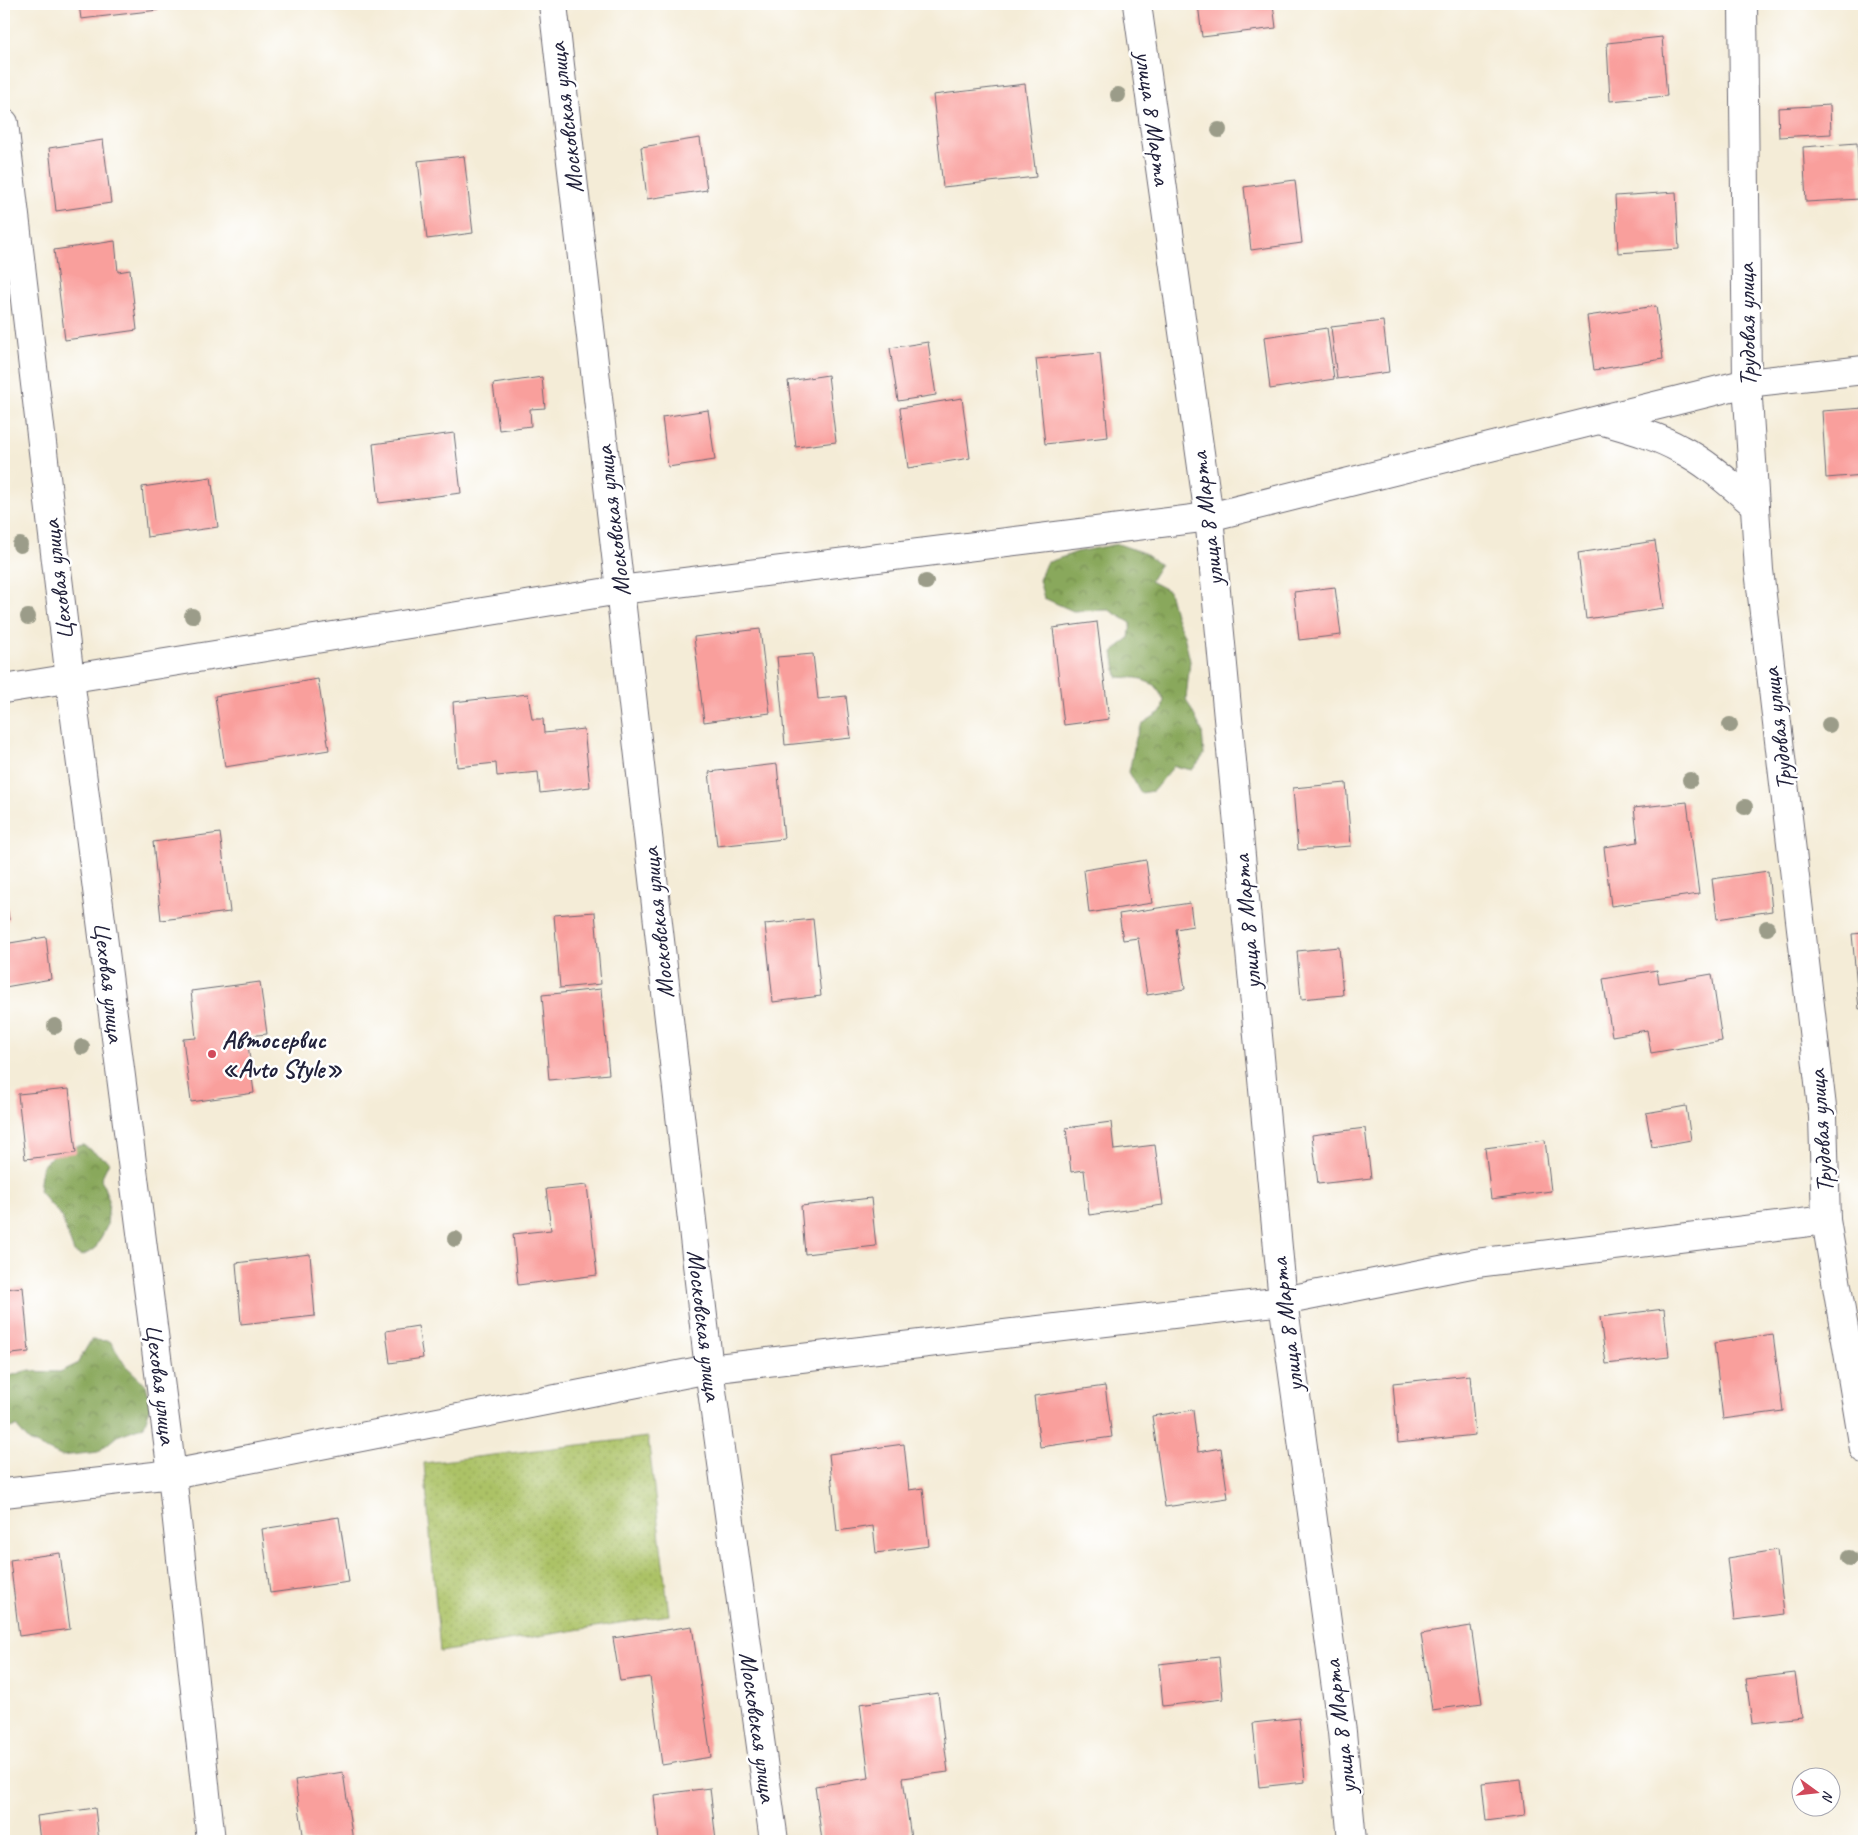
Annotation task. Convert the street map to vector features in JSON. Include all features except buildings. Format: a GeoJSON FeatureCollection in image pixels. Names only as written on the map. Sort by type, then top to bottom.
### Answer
{"type":"FeatureCollection","features":[{"type":"Feature","properties":{"kind":"street","name":"Московская улица"},"geometry":{"type":"LineString","coordinates":[[553,4],[709,1369],[774,1841]]}},
{"type":"Feature","properties":{"kind":"street","name":"улица 8 Марта"},"geometry":{"type":"LineString","coordinates":[[1137,4],[1209,517],[1283,1302],[1342,1732],[1352,1841]]}},
{"type":"Feature","properties":{"kind":"street","name":"Трудовая улица"},"geometry":{"type":"LineString","coordinates":[[1743,4],[1747,383],[1759,570],[1823,1116],[1826,1220],[1864,1449]]}},
{"type":"Feature","properties":{"kind":"street","name":"Цеховая улица"},"geometry":{"type":"LineString","coordinates":[[4,123],[70,679],[172,1474],[211,1841]]}},
{"type":"Feature","properties":{"kind":"street"},"geometry":{"type":"LineString","coordinates":[[4,689],[620,590],[1209,517],[1747,383],[1864,370]]}},
{"type":"Feature","properties":{"kind":"street"},"geometry":{"type":"LineString","coordinates":[[1600,420],[1646,434],[1681,449],[1722,477],[1755,505]]}},
{"type":"Feature","properties":{"kind":"street"},"geometry":{"type":"LineString","coordinates":[[4,1492],[172,1474],[709,1369],[1283,1302],[1476,1263],[1826,1220]]}},
{"type":"Feature","properties":{"kind":"green space"},"geometry":{"type":"Polygon","coordinates":[[[1118,544],[1144,553],[1160,565],[1150,581],[1169,591],[1176,618],[1184,635],[1190,661],[1186,699],[1202,731],[1204,755],[1192,770],[1174,766],[1153,791],[1141,793],[1129,772],[1136,738],[1142,724],[1162,711],[1164,700],[1155,685],[1137,678],[1117,677],[1113,652],[1129,638],[1131,623],[1109,610],[1073,611],[1044,598],[1039,580],[1046,563],[1077,552],[1118,544]]]}},
{"type":"Feature","properties":{"kind":"green space"},"geometry":{"type":"Polygon","coordinates":[[[83,1145],[109,1162],[101,1179],[109,1200],[107,1226],[95,1249],[82,1256],[74,1252],[61,1216],[39,1191],[42,1166],[59,1149],[83,1145]]]}},
{"type":"Feature","properties":{"kind":"green space"},"geometry":{"type":"Polygon","coordinates":[[[91,1340],[110,1341],[125,1365],[146,1385],[151,1405],[144,1426],[117,1436],[98,1452],[61,1456],[29,1441],[16,1426],[4,1430],[4,1378],[25,1371],[60,1372],[77,1364],[91,1340]]]}},
{"type":"Feature","properties":{"kind":"green space"},"geometry":{"type":"Polygon","coordinates":[[[648,1437],[669,1615],[440,1652],[424,1463],[648,1437]]]}},
{"type":"Feature","properties":{"kind":"place","name":"Автосервис «Avto Style»"},"geometry":{"type":"Point","coordinates":[212,1054]}}]}
